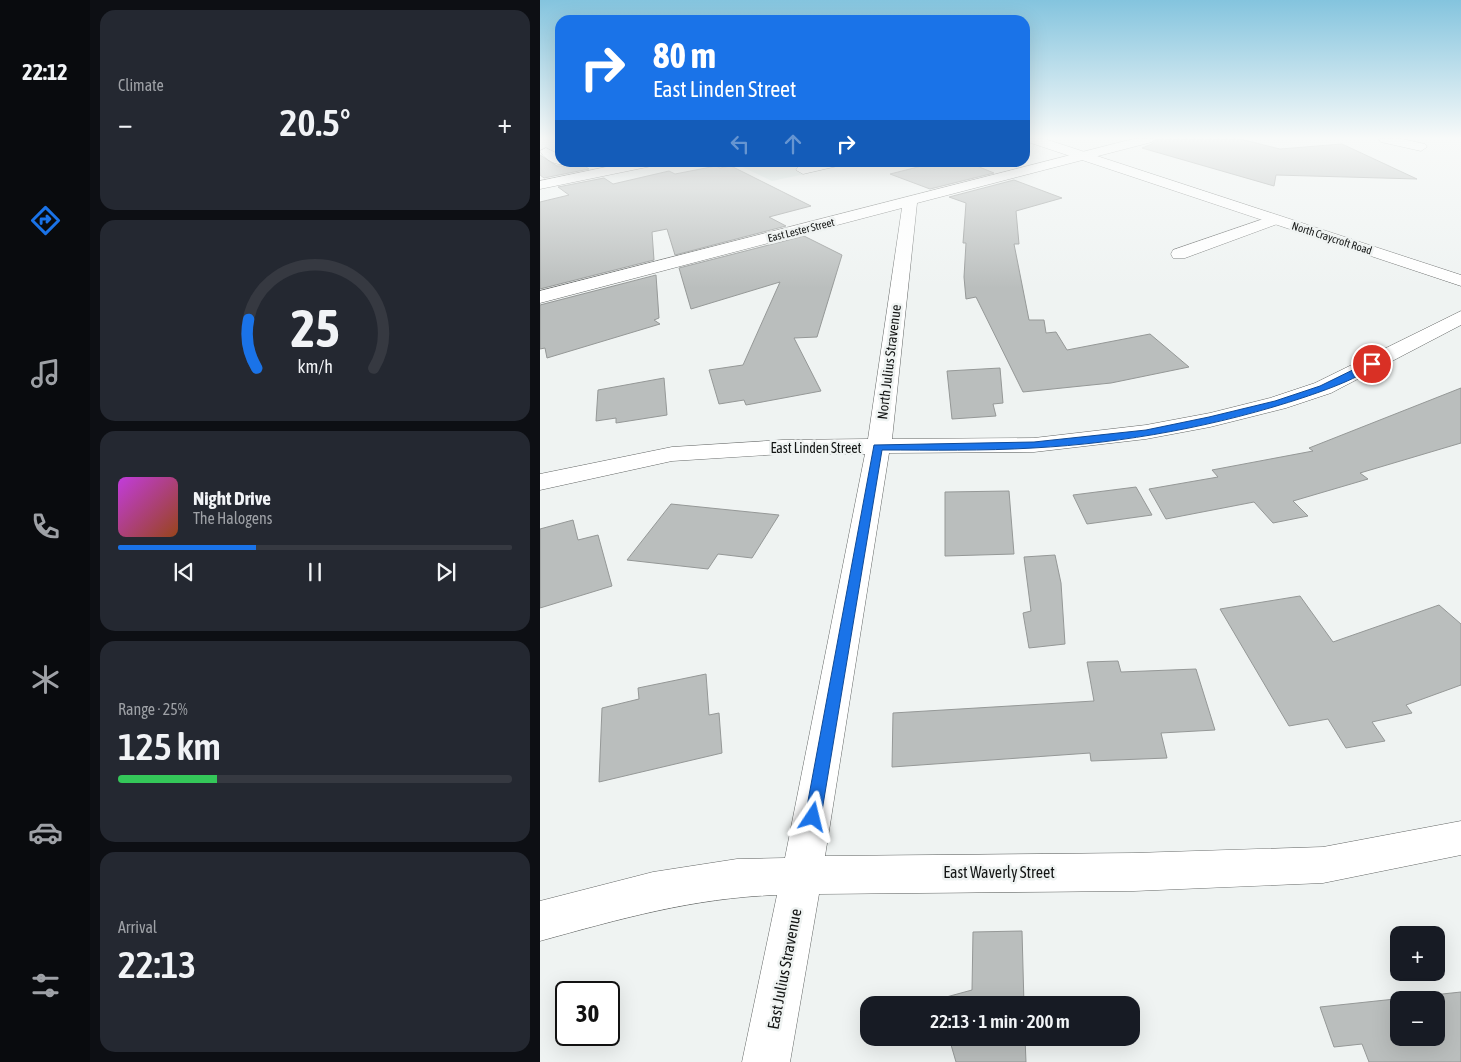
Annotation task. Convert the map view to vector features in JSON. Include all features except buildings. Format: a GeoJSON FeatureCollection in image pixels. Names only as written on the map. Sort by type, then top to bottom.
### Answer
{"type":"FeatureCollection","features":[{"type":"Feature","properties":{"kind":"street","name":"East Lester Street"},"geometry":{"type":"LineString","coordinates":[[540,297],[960,189]]}},
{"type":"Feature","properties":{"kind":"street","name":"North Craycroft Road"},"geometry":{"type":"LineString","coordinates":[[1180,189],[1461,281]]}},
{"type":"Feature","properties":{"kind":"street","name":"North Julius Stravenue"},"geometry":{"type":"LineString","coordinates":[[802,875],[878,447],[910,202]]}},
{"type":"Feature","properties":{"kind":"street"},"geometry":{"type":"LineString","coordinates":[[1179,254],[1275,220]]}},
{"type":"Feature","properties":{"kind":"street","name":"East Linden Street"},"geometry":{"type":"LineString","coordinates":[[540,482],[672,454],[782,447],[1034,445],[1146,432],[1210,420],[1278,403],[1323,388],[1461,317]]}},
{"type":"Feature","properties":{"kind":"street","name":"East Waverly Street"},"geometry":{"type":"LineString","coordinates":[[540,921],[652,891],[736,878],[802,875],[1134,872],[1322,865],[1403,851],[1461,838]]}},
{"type":"Feature","properties":{"kind":"street","name":"East Julius Stravenue"},"geometry":{"type":"LineString","coordinates":[[766,1062],[802,875]]}},
{"type":"Feature","properties":{"kind":"route"},"geometry":{"type":"LineString","coordinates":[[813,817],[878,447],[1034,445],[1146,432],[1210,420],[1278,403],[1323,388],[1372,364]]}}]}
